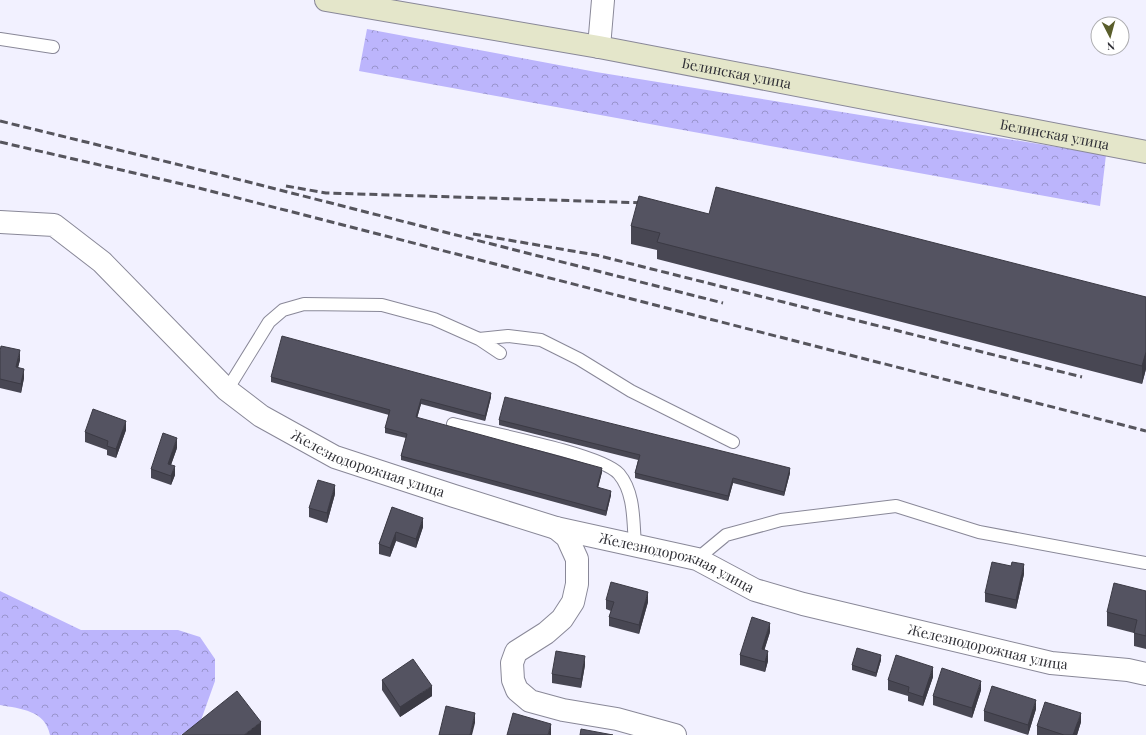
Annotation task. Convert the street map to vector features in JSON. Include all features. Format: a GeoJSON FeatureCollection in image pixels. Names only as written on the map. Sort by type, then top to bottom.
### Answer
{"type":"FeatureCollection","features":[{"type":"Feature","properties":{"kind":"main road","name":"Белинская улица"},"geometry":{"type":"LineString","coordinates":[[326,0],[600,46],[1146,152]]}},
{"type":"Feature","properties":{"kind":"street"},"geometry":{"type":"LineString","coordinates":[[600,46],[603,0]]}},
{"type":"Feature","properties":{"kind":"street","name":"Железнодорожная улица"},"geometry":{"type":"LineString","coordinates":[[0,222],[54,225],[102,262],[227,390],[261,416],[335,457],[556,528],[697,559],[755,590],[803,604],[1051,663],[1128,670],[1146,674]]}},
{"type":"Feature","properties":{"kind":"street"},"geometry":{"type":"LineString","coordinates":[[556,528],[568,537],[576,559],[578,584],[573,602],[562,619],[546,633],[516,652],[512,663],[513,680],[517,690],[530,701],[562,710],[617,719],[675,735]]}},
{"type":"Feature","properties":{"kind":"lane"},"geometry":{"type":"LineString","coordinates":[[0,38],[53,47]]}},
{"type":"Feature","properties":{"kind":"lane"},"geometry":{"type":"LineString","coordinates":[[227,390],[269,322],[283,310],[304,304],[382,305],[434,319],[479,338],[500,353]]}},
{"type":"Feature","properties":{"kind":"lane"},"geometry":{"type":"LineString","coordinates":[[479,338],[508,336],[541,340],[579,359],[632,391],[733,442]]}},
{"type":"Feature","properties":{"kind":"lane"},"geometry":{"type":"LineString","coordinates":[[453,424],[585,457],[606,464],[619,474],[631,497],[635,545]]}},
{"type":"Feature","properties":{"kind":"lane"},"geometry":{"type":"LineString","coordinates":[[697,559],[726,535],[782,520],[896,506],[979,532],[1146,563]]}},
{"type":"Feature","properties":{"kind":"green space"},"geometry":{"type":"Polygon","coordinates":[[[367,29],[596,72],[1106,155],[1100,206],[359,71],[367,29]]]}},
{"type":"Feature","properties":{"kind":"green space"},"geometry":{"type":"Polygon","coordinates":[[[0,591],[81,630],[178,630],[200,637],[215,659],[215,681],[200,723],[181,735],[50,735],[43,720],[38,716],[31,712],[0,705],[0,591]]]}},
{"type":"Feature","properties":{"kind":"building"},"geometry":{"type":"Polygon","coordinates":[[[716,187],[1146,297],[1146,352],[1142,366],[657,242],[660,233],[631,226],[639,196],[709,214],[716,187]]]}},
{"type":"Feature","properties":{"kind":"building"},"geometry":{"type":"Polygon","coordinates":[[[282,336],[491,393],[485,416],[421,399],[416,417],[602,468],[597,487],[611,491],[606,511],[401,456],[407,434],[385,428],[390,410],[271,377],[282,336]]]}},
{"type":"Feature","properties":{"kind":"building"},"geometry":{"type":"Polygon","coordinates":[[[1,346],[20,350],[16,367],[24,369],[21,384],[0,379],[1,346]]]}},
{"type":"Feature","properties":{"kind":"building"},"geometry":{"type":"Polygon","coordinates":[[[505,397],[790,468],[784,492],[733,478],[728,496],[635,473],[640,455],[499,420],[505,397]]]}},
{"type":"Feature","properties":{"kind":"building"},"geometry":{"type":"Polygon","coordinates":[[[93,409],[126,421],[116,449],[107,446],[108,441],[85,432],[93,409]]]}},
{"type":"Feature","properties":{"kind":"building"},"geometry":{"type":"Polygon","coordinates":[[[163,433],[177,438],[168,464],[175,466],[171,476],[151,469],[163,433]]]}},
{"type":"Feature","properties":{"kind":"building"},"geometry":{"type":"Polygon","coordinates":[[[318,480],[335,485],[327,513],[309,508],[318,480]]]}},
{"type":"Feature","properties":{"kind":"building"},"geometry":{"type":"Polygon","coordinates":[[[392,507],[423,518],[416,539],[396,532],[390,548],[379,544],[392,507]]]}},
{"type":"Feature","properties":{"kind":"building"},"geometry":{"type":"Polygon","coordinates":[[[992,562],[1011,566],[1012,562],[1024,564],[1016,600],[985,593],[992,562]]]}},
{"type":"Feature","properties":{"kind":"building"},"geometry":{"type":"Polygon","coordinates":[[[611,582],[648,592],[639,625],[609,617],[614,602],[606,600],[611,582]]]}},
{"type":"Feature","properties":{"kind":"building"},"geometry":{"type":"Polygon","coordinates":[[[1114,583],[1146,591],[1146,636],[1134,633],[1137,620],[1107,612],[1114,583]]]}},
{"type":"Feature","properties":{"kind":"building"},"geometry":{"type":"Polygon","coordinates":[[[752,617],[770,623],[762,649],[768,651],[765,662],[740,655],[752,617]]]}},
{"type":"Feature","properties":{"kind":"building"},"geometry":{"type":"Polygon","coordinates":[[[857,648],[881,655],[876,673],[852,665],[857,648]]]}},
{"type":"Feature","properties":{"kind":"building"},"geometry":{"type":"Polygon","coordinates":[[[556,651],[585,656],[581,679],[552,674],[556,651]]]}},
{"type":"Feature","properties":{"kind":"building"},"geometry":{"type":"Polygon","coordinates":[[[896,655],[933,667],[923,697],[908,692],[909,687],[888,680],[896,655]]]}},
{"type":"Feature","properties":{"kind":"building"},"geometry":{"type":"Polygon","coordinates":[[[413,659],[432,686],[400,707],[382,680],[413,659]]]}},
{"type":"Feature","properties":{"kind":"building"},"geometry":{"type":"Polygon","coordinates":[[[942,668],[981,681],[972,708],[933,696],[942,668]]]}},
{"type":"Feature","properties":{"kind":"building"},"geometry":{"type":"Polygon","coordinates":[[[992,686],[1036,700],[1028,725],[984,711],[992,686]]]}},
{"type":"Feature","properties":{"kind":"building"},"geometry":{"type":"Polygon","coordinates":[[[237,691],[261,722],[244,735],[182,735],[237,691]]]}},
{"type":"Feature","properties":{"kind":"building"},"geometry":{"type":"Polygon","coordinates":[[[1045,702],[1081,713],[1073,735],[1064,735],[1037,726],[1045,702]]]}},
{"type":"Feature","properties":{"kind":"building"},"geometry":{"type":"Polygon","coordinates":[[[446,706],[475,713],[470,735],[439,735],[446,706]]]}},
{"type":"Feature","properties":{"kind":"building"},"geometry":{"type":"Polygon","coordinates":[[[513,713],[551,724],[548,735],[507,735],[513,713]]]}},
{"type":"Feature","properties":{"kind":"building"},"geometry":{"type":"Polygon","coordinates":[[[581,729],[613,735],[580,735],[581,729]]]}},
{"type":"Feature","properties":{"kind":"railway"},"geometry":{"type":"LineString","coordinates":[[0,121],[217,174],[723,303]]}},
{"type":"Feature","properties":{"kind":"railway"},"geometry":{"type":"LineString","coordinates":[[0,142],[195,187],[1146,431]]}},
{"type":"Feature","properties":{"kind":"railway"},"geometry":{"type":"LineString","coordinates":[[286,186],[326,193],[647,203]]}},
{"type":"Feature","properties":{"kind":"railway"},"geometry":{"type":"LineString","coordinates":[[473,234],[596,255],[1082,377]]}}]}
